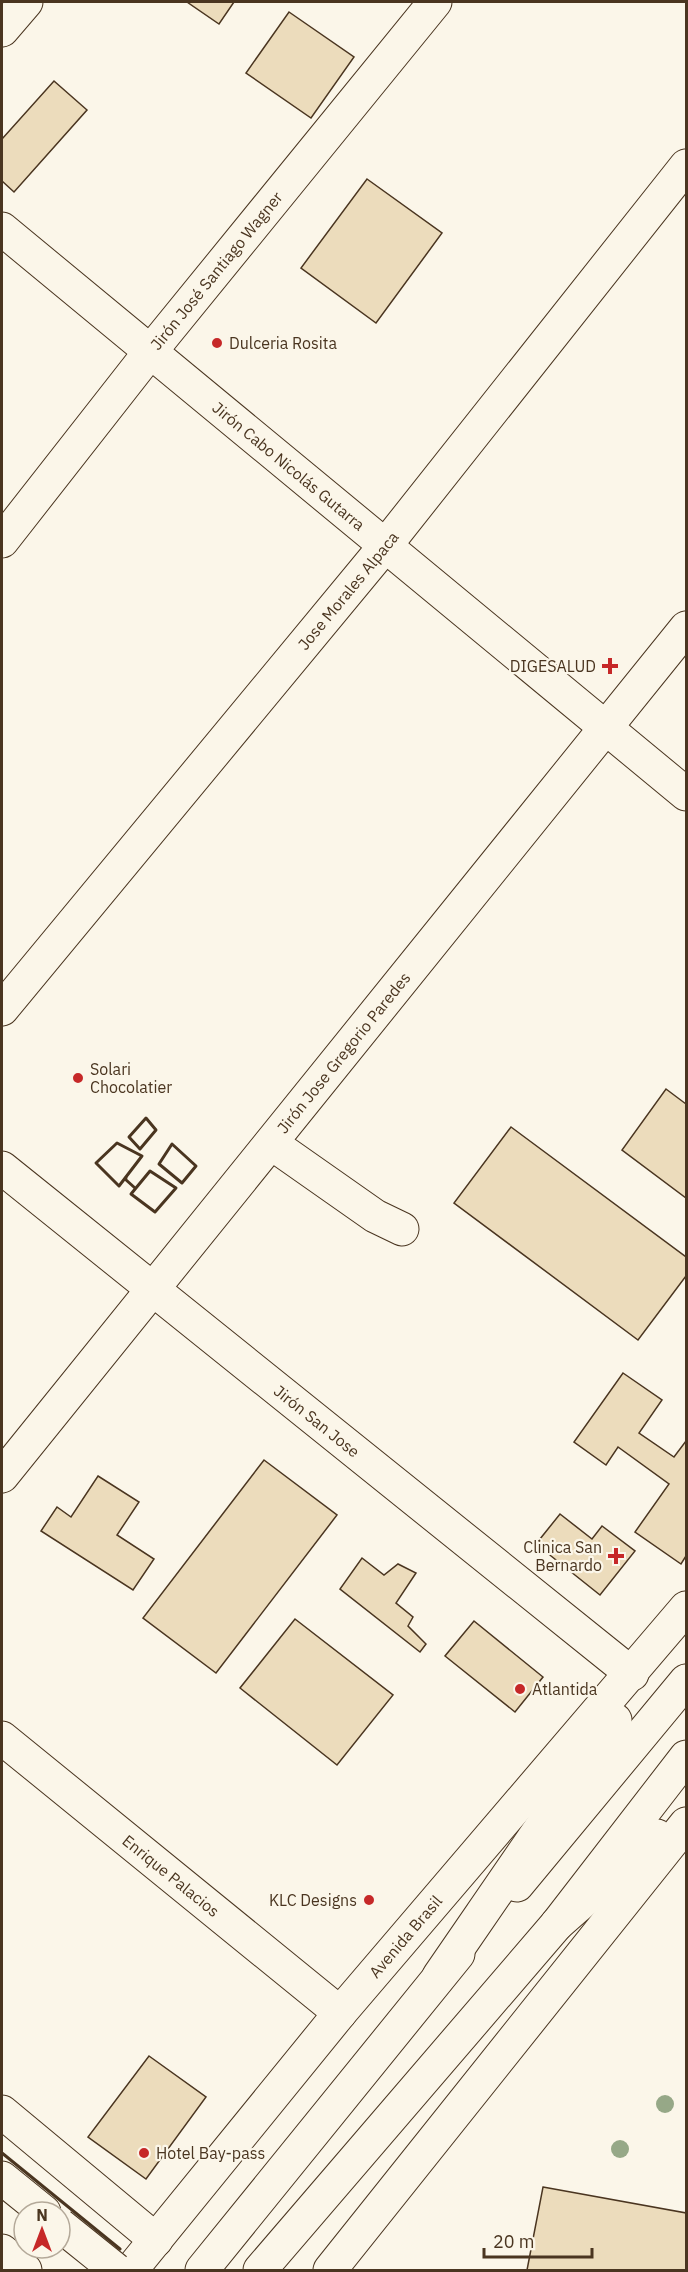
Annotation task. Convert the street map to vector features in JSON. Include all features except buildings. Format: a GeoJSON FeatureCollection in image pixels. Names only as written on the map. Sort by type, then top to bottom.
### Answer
{"type":"FeatureCollection","features":[{"type":"Feature","properties":{"kind":"street"},"geometry":{"type":"LineString","coordinates":[[2,30],[26,2]]}},
{"type":"Feature","properties":{"kind":"street","name":"Jirón José Santiago Wagner"},"geometry":{"type":"LineString","coordinates":[[2,542],[150,352],[435,2]]}},
{"type":"Feature","properties":{"kind":"street","name":"Jose Morales Alpaca"},"geometry":{"type":"LineString","coordinates":[[2,1009],[385,546],[687,166]]}},
{"type":"Feature","properties":{"kind":"street","name":"Jirón Cabo Nicolás Gutarra"},"geometry":{"type":"LineString","coordinates":[[2,229],[687,794]]}},
{"type":"Feature","properties":{"kind":"street","name":"Jirón Jose Gregorio Paredes"},"geometry":{"type":"LineString","coordinates":[[2,1476],[687,628]]}},
{"type":"Feature","properties":{"kind":"street"},"geometry":{"type":"LineString","coordinates":[[271,1143],[375,1216],[402,1229]]}},
{"type":"Feature","properties":{"kind":"street","name":"Jirón San Jose"},"geometry":{"type":"LineString","coordinates":[[2,1168],[632,1674]]}},
{"type":"Feature","properties":{"kind":"street","name":"Avenida Brasil"},"geometry":{"type":"LineString","coordinates":[[130,2271],[340,2013],[687,1608]]}},
{"type":"Feature","properties":{"kind":"street"},"geometry":{"type":"LineString","coordinates":[[439,1976],[618,1715],[632,1674]]}},
{"type":"Feature","properties":{"kind":"street"},"geometry":{"type":"LineString","coordinates":[[202,2271],[439,1976],[687,1681]]}},
{"type":"Feature","properties":{"kind":"street","name":"Enrique Palacios"},"geometry":{"type":"LineString","coordinates":[[2,1738],[340,2013]]}},
{"type":"Feature","properties":{"kind":"street"},"geometry":{"type":"LineString","coordinates":[[260,2271],[557,1924],[687,1757]]}},
{"type":"Feature","properties":{"kind":"street"},"geometry":{"type":"LineString","coordinates":[[557,1924],[687,1810]]}},
{"type":"Feature","properties":{"kind":"street"},"geometry":{"type":"LineString","coordinates":[[330,2271],[687,1824]]}},
{"type":"Feature","properties":{"kind":"street"},"geometry":{"type":"LineString","coordinates":[[2,2112],[156,2240]]}},
{"type":"Feature","properties":{"kind":"street"},"geometry":{"type":"LineString","coordinates":[[2,2178],[29,2200]]}},
{"type":"Feature","properties":{"kind":"street"},"geometry":{"type":"LineString","coordinates":[[72,2235],[116,2271]]}},
{"type":"Feature","properties":{"kind":"street"},"geometry":{"type":"LineString","coordinates":[[2,2251],[25,2271]]}},
{"type":"Feature","properties":{"kind":"wall"},"geometry":{"type":"LineString","coordinates":[[146,1118],[156,1130],[140,1149],[129,1137],[146,1118]]}},
{"type":"Feature","properties":{"kind":"wall"},"geometry":{"type":"LineString","coordinates":[[117,1143],[142,1156],[119,1186],[96,1163],[117,1143]]}},
{"type":"Feature","properties":{"kind":"wall"},"geometry":{"type":"LineString","coordinates":[[172,1144],[196,1166],[182,1183],[159,1164],[172,1144]]}},
{"type":"Feature","properties":{"kind":"wall"},"geometry":{"type":"LineString","coordinates":[[150,1171],[176,1188],[155,1212],[131,1194],[150,1171]]}},
{"type":"Feature","properties":{"kind":"wall"},"geometry":{"type":"LineString","coordinates":[[126,1178],[135,1188]]}},
{"type":"Feature","properties":{"kind":"wall"},"geometry":{"type":"LineString","coordinates":[[2,2153],[120,2249]]}},
{"type":"Feature","properties":{"kind":"place","name":"Dulceria Rosita"},"geometry":{"type":"Point","coordinates":[217,343]}},
{"type":"Feature","properties":{"kind":"place","name":"DIGESALUD"},"geometry":{"type":"Point","coordinates":[610,666]}},
{"type":"Feature","properties":{"kind":"place","name":"Solari Chocolatier"},"geometry":{"type":"Point","coordinates":[78,1078]}},
{"type":"Feature","properties":{"kind":"place","name":"Clinica San Bernardo"},"geometry":{"type":"Point","coordinates":[616,1556]}},
{"type":"Feature","properties":{"kind":"place","name":"Atlantida"},"geometry":{"type":"Point","coordinates":[520,1689]}},
{"type":"Feature","properties":{"kind":"place","name":"KLC Designs"},"geometry":{"type":"Point","coordinates":[369,1900]}},
{"type":"Feature","properties":{"kind":"place","name":"Hotel Bay-pass"},"geometry":{"type":"Point","coordinates":[144,2153]}}]}
